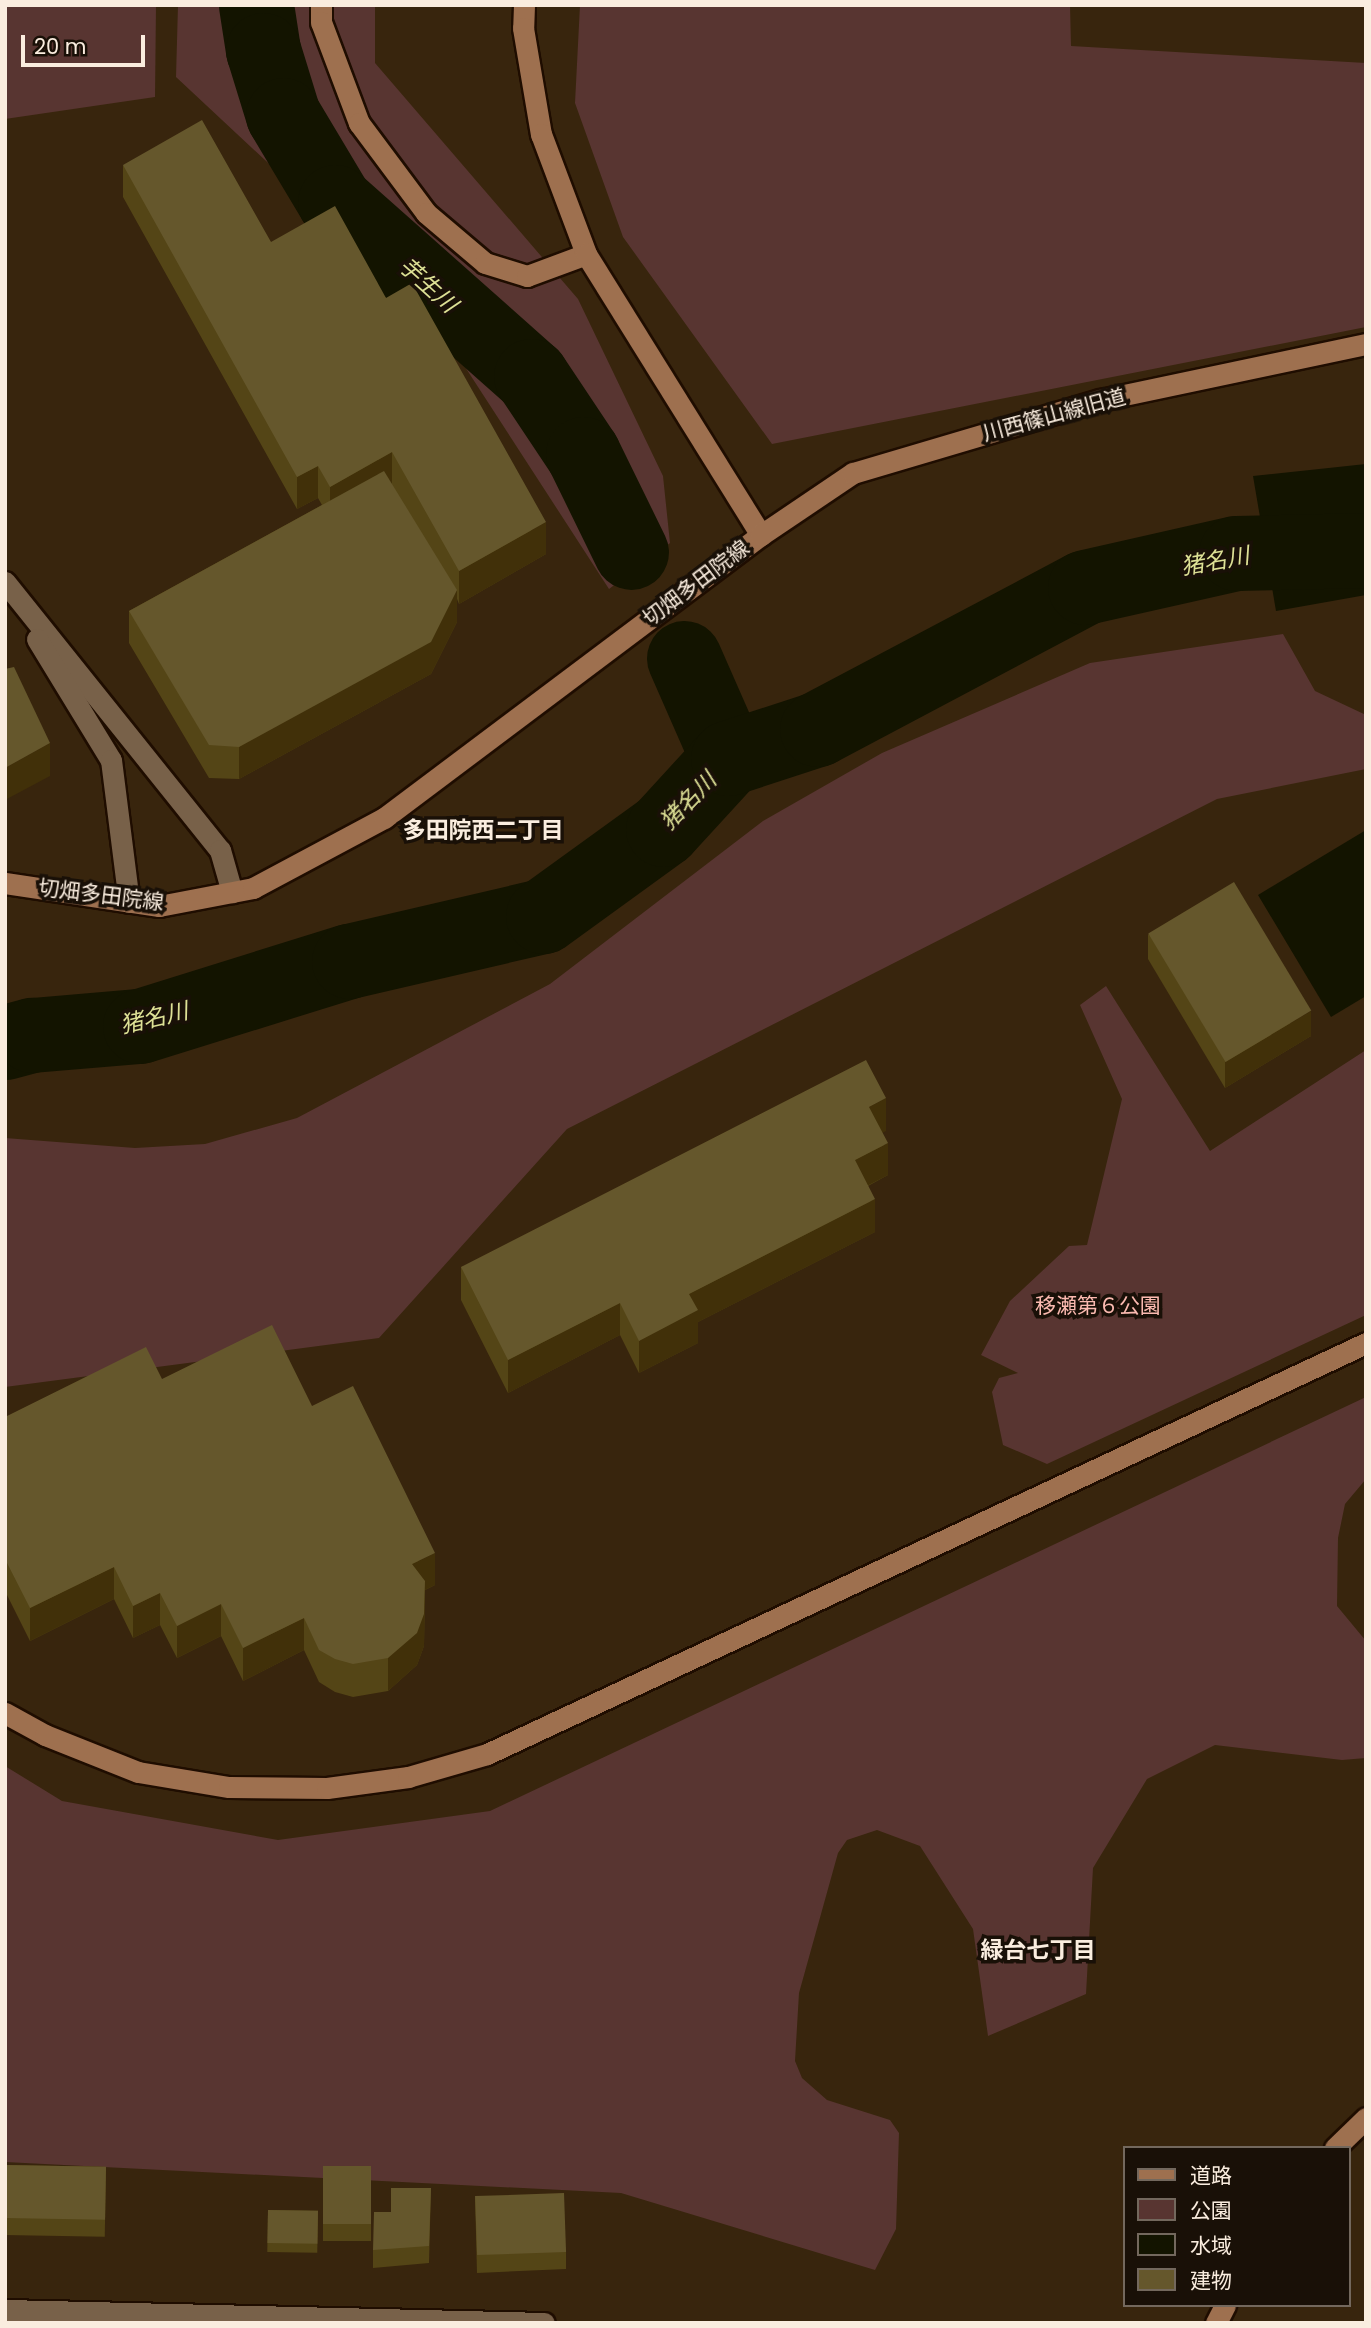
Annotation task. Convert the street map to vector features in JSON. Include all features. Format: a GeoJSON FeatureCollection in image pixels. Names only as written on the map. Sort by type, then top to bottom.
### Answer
{"type":"FeatureCollection","features":[{"type":"Feature","properties":{"kind":"street"},"geometry":{"type":"LineString","coordinates":[[321,5],[321,22],[359,123],[426,213],[485,263],[527,276],[586,254]]}},
{"type":"Feature","properties":{"kind":"street","name":"切畑多田院線"},"geometry":{"type":"LineString","coordinates":[[5,883],[159,906],[253,888],[384,818],[761,535],[586,254],[541,134],[523,28],[524,5]]}},
{"type":"Feature","properties":{"kind":"street","name":"川西篠山線旧道"},"geometry":{"type":"LineString","coordinates":[[761,535],[853,473],[1100,400],[1366,344]]}},
{"type":"Feature","properties":{"kind":"street"},"geometry":{"type":"LineString","coordinates":[[5,584],[220,850],[232,892]]}},
{"type":"Feature","properties":{"kind":"street"},"geometry":{"type":"LineString","coordinates":[[5,584],[111,760],[129,902]]}},
{"type":"Feature","properties":{"kind":"street"},"geometry":{"type":"LineString","coordinates":[[5,1713],[45,1735],[138,1772],[229,1787],[327,1788],[408,1777],[487,1754],[1366,1343]]}},
{"type":"Feature","properties":{"kind":"street"},"geometry":{"type":"LineString","coordinates":[[1337,2146],[1366,2118]]}},
{"type":"Feature","properties":{"kind":"street"},"geometry":{"type":"LineString","coordinates":[[1216,2323],[1224,2307]]}},
{"type":"Feature","properties":{"kind":"street"},"geometry":{"type":"LineString","coordinates":[[5,2310],[37,2317],[544,2323]]}},
{"type":"Feature","properties":{"kind":"green space"},"geometry":{"type":"Polygon","coordinates":[[[5,5],[156,5],[155,97],[5,119],[5,5]]]}},
{"type":"Feature","properties":{"kind":"green space"},"geometry":{"type":"Polygon","coordinates":[[[178,5],[375,5],[375,63],[578,299],[663,476],[670,543],[609,589],[432,316],[176,77],[178,5]]]}},
{"type":"Feature","properties":{"kind":"green space"},"geometry":{"type":"Polygon","coordinates":[[[580,5],[1070,5],[1071,46],[1366,63],[1366,327],[772,444],[623,237],[575,103],[580,5]]]}},
{"type":"Feature","properties":{"kind":"green space"},"geometry":{"type":"Polygon","coordinates":[[[1283,634],[1315,691],[1366,715],[1366,769],[1217,799],[567,1129],[379,1338],[5,1387],[5,1138],[135,1148],[205,1144],[297,1118],[550,984],[763,821],[882,753],[1090,663],[1283,634]]]}},
{"type":"Feature","properties":{"kind":"green space","name":"移瀬第６公園"},"geometry":{"type":"Polygon","coordinates":[[[1106,986],[1210,1151],[1366,1050],[1366,1315],[1047,1464],[1003,1445],[992,1392],[999,1378],[1018,1373],[981,1355],[1010,1301],[1069,1246],[1087,1245],[1122,1099],[1080,1005],[1106,986]]]}},
{"type":"Feature","properties":{"kind":"green space"},"geometry":{"type":"Polygon","coordinates":[[[1366,1397],[1366,1479],[1345,1504],[1338,1538],[1337,1606],[1366,1641],[1366,1758],[1342,1760],[1215,1745],[1147,1779],[1093,1868],[1086,1994],[988,2036],[973,1929],[920,1846],[877,1830],[847,1840],[838,1853],[799,1993],[795,2061],[802,2078],[827,2100],[890,2120],[899,2133],[896,2229],[875,2270],[621,2193],[5,2162],[5,1766],[62,1801],[278,1840],[490,1811],[1366,1397]]]}},
{"type":"Feature","properties":{"kind":"water"},"geometry":{"type":"Polygon","coordinates":[[[1366,464],[1366,595],[1276,611],[1253,476],[1366,464]]]}},
{"type":"Feature","properties":{"kind":"water"},"geometry":{"type":"Polygon","coordinates":[[[1366,830],[1366,996],[1331,1017],[1258,895],[1366,830]]]}},
{"type":"Feature","properties":{"kind":"building"},"geometry":{"type":"Polygon","coordinates":[[[202,120],[271,242],[335,206],[386,298],[412,283],[546,522],[459,571],[392,452],[330,487],[318,466],[297,477],[123,165],[202,120]]]}},
{"type":"Feature","properties":{"kind":"building"},"geometry":{"type":"Polygon","coordinates":[[[384,471],[457,590],[431,642],[239,747],[209,745],[129,611],[384,471]]]}},
{"type":"Feature","properties":{"kind":"building"},"geometry":{"type":"Polygon","coordinates":[[[14,667],[50,743],[5,768],[5,669],[14,667]]]}},
{"type":"Feature","properties":{"kind":"building"},"geometry":{"type":"Polygon","coordinates":[[[1234,882],[1311,1011],[1226,1062],[1148,934],[1234,882]]]}},
{"type":"Feature","properties":{"kind":"building"},"geometry":{"type":"Polygon","coordinates":[[[866,1060],[886,1098],[869,1107],[888,1143],[855,1160],[875,1199],[689,1294],[698,1310],[639,1341],[620,1303],[508,1360],[461,1267],[866,1060]]]}},
{"type":"Feature","properties":{"kind":"building"},"geometry":{"type":"Polygon","coordinates":[[[272,1325],[312,1406],[353,1386],[435,1553],[412,1564],[425,1581],[424,1614],[417,1633],[388,1658],[353,1664],[335,1659],[319,1650],[304,1618],[243,1648],[221,1604],[177,1626],[160,1593],[133,1606],[114,1567],[30,1608],[5,1559],[5,1417],[146,1347],[162,1379],[272,1325]]]}},
{"type":"Feature","properties":{"kind":"building"},"geometry":{"type":"Polygon","coordinates":[[[5,2165],[106,2167],[105,2220],[5,2218],[5,2165]]]}},
{"type":"Feature","properties":{"kind":"building"},"geometry":{"type":"Polygon","coordinates":[[[323,2166],[371,2166],[371,2224],[323,2224],[323,2166]]]}},
{"type":"Feature","properties":{"kind":"building"},"geometry":{"type":"Polygon","coordinates":[[[391,2188],[431,2188],[429,2246],[373,2250],[374,2212],[391,2212],[391,2188]]]}},
{"type":"Feature","properties":{"kind":"building"},"geometry":{"type":"Polygon","coordinates":[[[564,2193],[566,2252],[477,2255],[475,2196],[564,2193]]]}},
{"type":"Feature","properties":{"kind":"building"},"geometry":{"type":"Polygon","coordinates":[[[268,2210],[318,2211],[317,2244],[267,2243],[268,2210]]]}},
{"type":"Feature","properties":{"kind":"waterway","name":"芋生川"},"geometry":{"type":"LineString","coordinates":[[256,5],[263,50],[283,115],[335,202],[531,376],[583,454],[631,552]]}},
{"type":"Feature","properties":{"kind":"waterway","name":"猪名川"},"geometry":{"type":"LineString","coordinates":[[5,1042],[32,1035],[140,1026],[349,961],[543,916],[663,829],[728,758],[817,729],[1085,587],[1236,553],[1366,550]]}},
{"type":"Feature","properties":{"kind":"waterway","name":"芋生川"},"geometry":{"type":"LineString","coordinates":[[684,658],[728,758]]}},
{"type":"Feature","properties":{"kind":"district","name":"多田院西二丁目"},"geometry":{"type":"Point","coordinates":[483,830]}},
{"type":"Feature","properties":{"kind":"district","name":"緑台七丁目"},"geometry":{"type":"Point","coordinates":[1038,1950]}}]}
